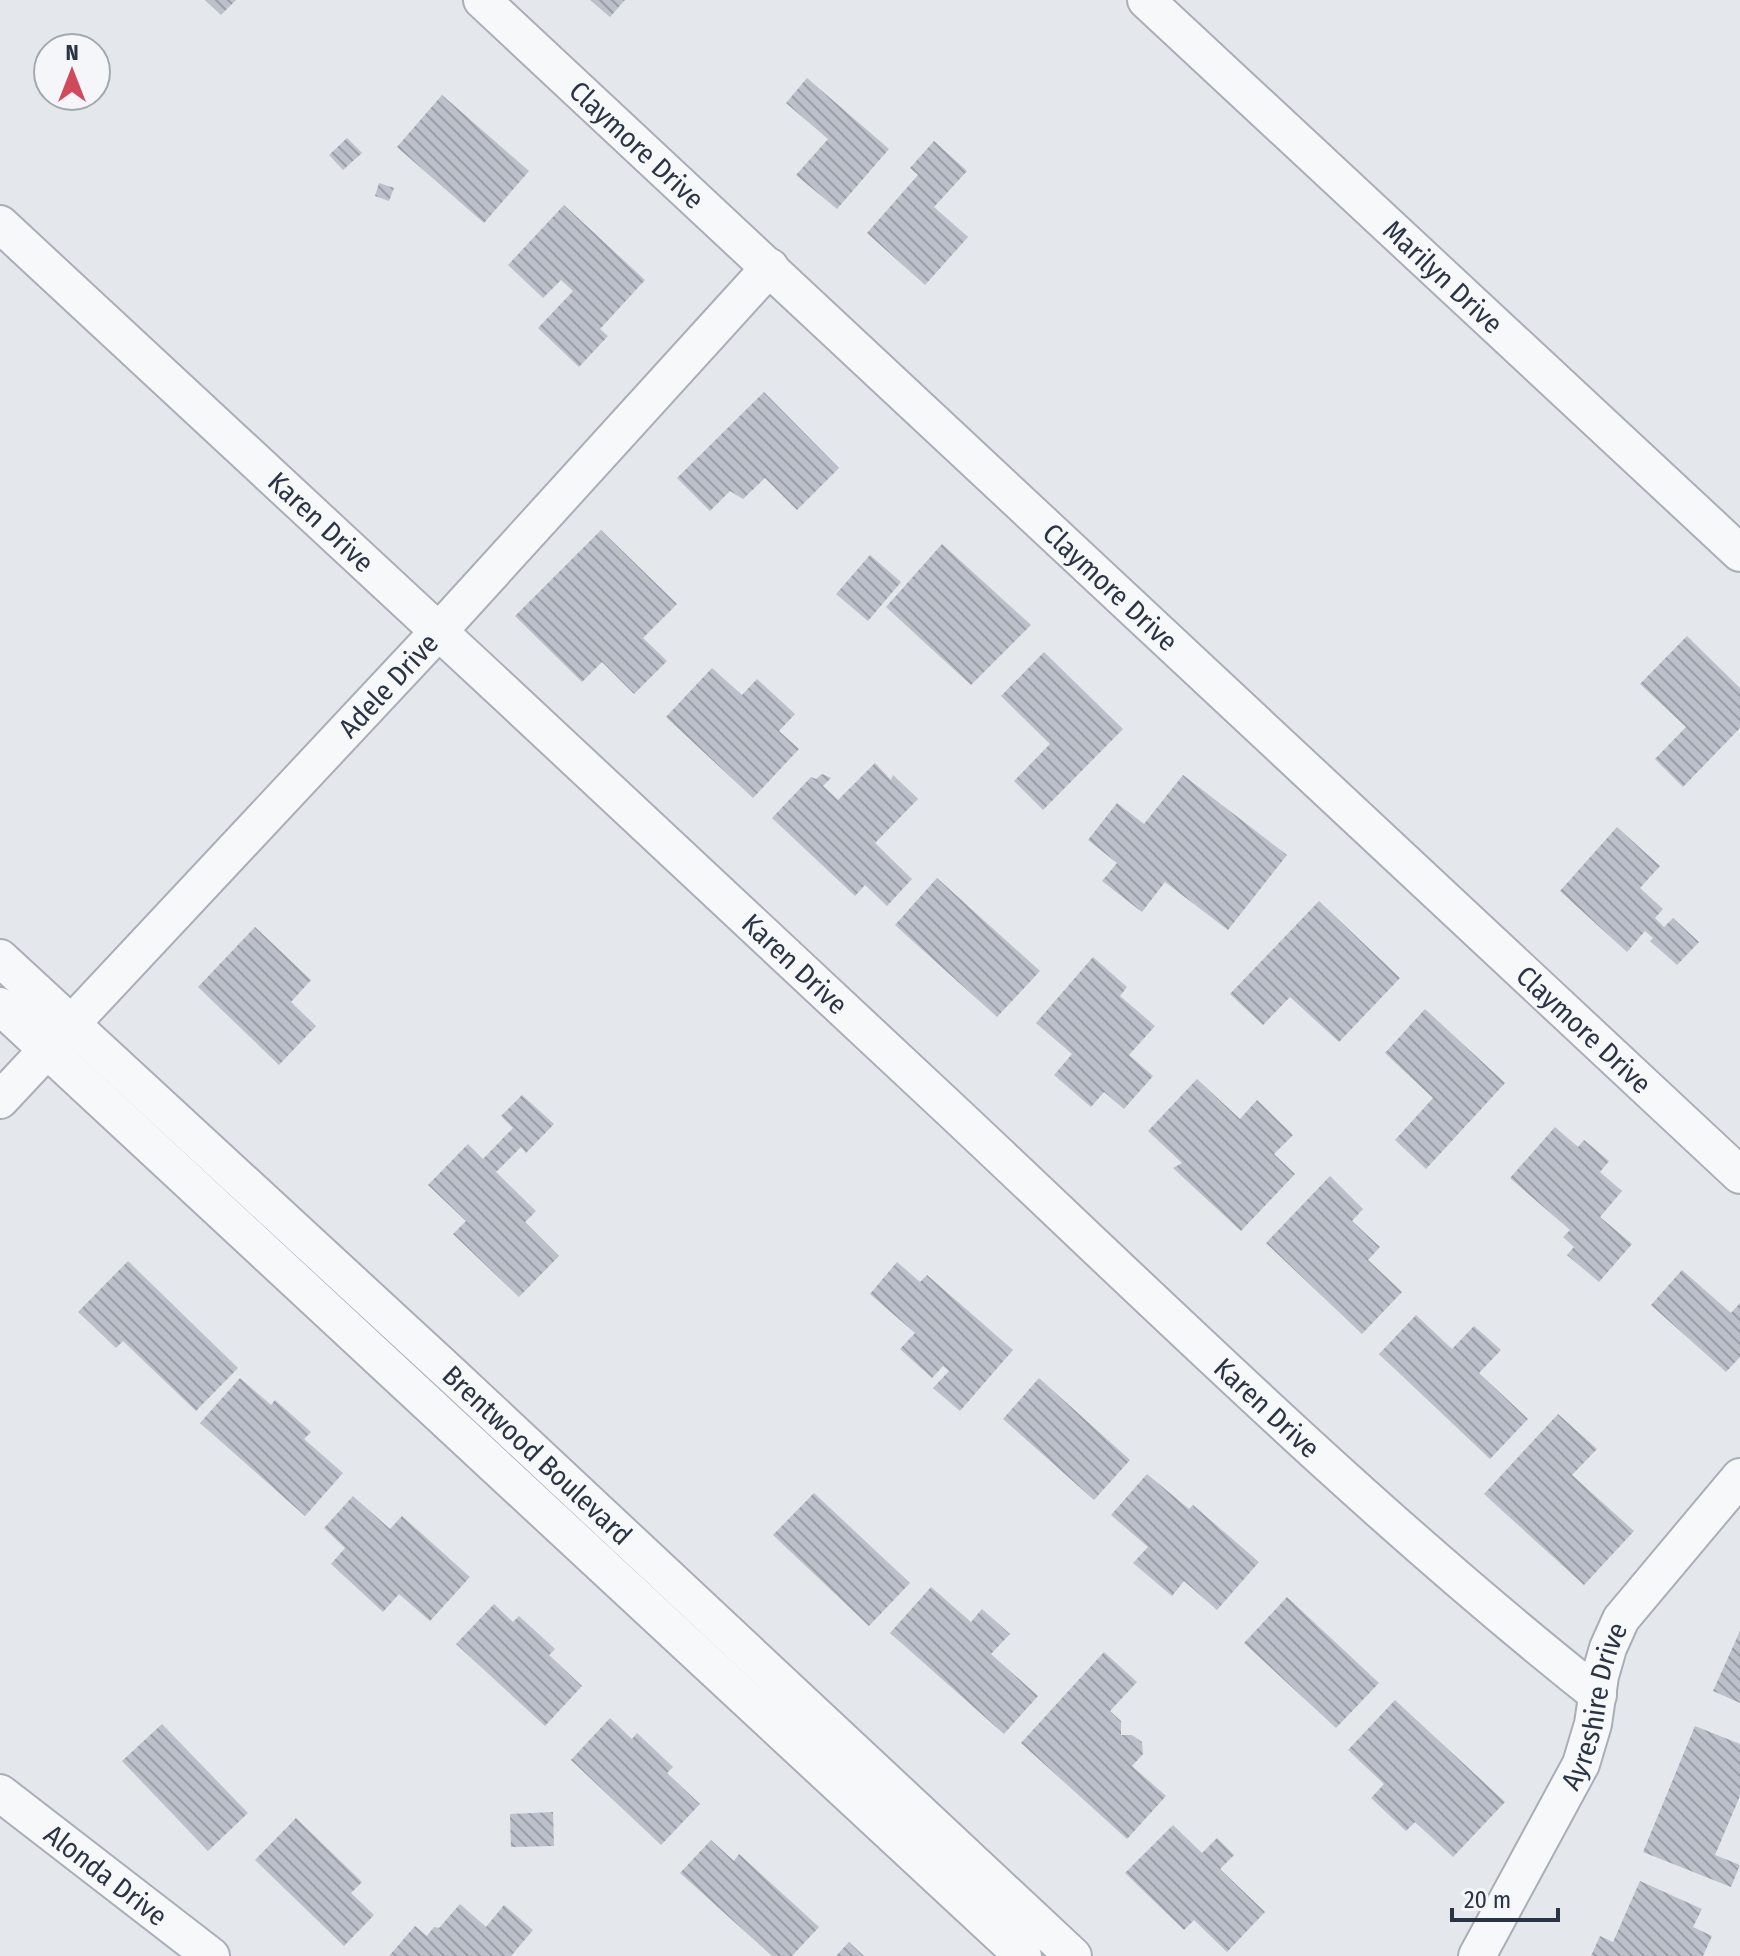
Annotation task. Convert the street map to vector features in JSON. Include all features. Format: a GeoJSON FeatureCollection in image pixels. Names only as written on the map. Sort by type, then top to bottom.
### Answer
{"type":"FeatureCollection","features":[{"type":"Feature","properties":{"kind":"street","name":"Claymore Drive"},"geometry":{"type":"LineString","coordinates":[[482,0],[1740,1175]]}},
{"type":"Feature","properties":{"kind":"street","name":"Marilyn Drive"},"geometry":{"type":"LineString","coordinates":[[1146,0],[1740,553]]}},
{"type":"Feature","properties":{"kind":"street","name":"Karen Drive"},"geometry":{"type":"LineString","coordinates":[[0,224],[1309,1446],[1466,1586],[1598,1695]]}},
{"type":"Feature","properties":{"kind":"street","name":"Adele Drive"},"geometry":{"type":"LineString","coordinates":[[0,1100],[439,631],[770,267]]}},
{"type":"Feature","properties":{"kind":"street","name":"Brentwood Boulevard"},"geometry":{"type":"LineString","coordinates":[[0,958],[464,1386],[1073,1956]]}},
{"type":"Feature","properties":{"kind":"street","name":"Brentwood Boulevard"},"geometry":{"type":"LineString","coordinates":[[0,1006],[1023,1956]]}},
{"type":"Feature","properties":{"kind":"street","name":"Ayreshire Drive"},"geometry":{"type":"LineString","coordinates":[[1477,1956],[1581,1764],[1593,1724],[1608,1648],[1621,1619],[1740,1477]]}},
{"type":"Feature","properties":{"kind":"street","name":"Alonda Drive"},"geometry":{"type":"LineString","coordinates":[[0,1793],[211,1956]]}},
{"type":"Feature","properties":{"kind":"building"},"geometry":{"type":"Polygon","coordinates":[[[205,0],[236,0],[221,15],[205,0]]]}},
{"type":"Feature","properties":{"kind":"building"},"geometry":{"type":"Polygon","coordinates":[[[590,0],[625,0],[610,17],[590,0]]]}},
{"type":"Feature","properties":{"kind":"building"},"geometry":{"type":"Polygon","coordinates":[[[807,78],[889,149],[837,209],[796,175],[828,139],[786,103],[807,78]]]}},
{"type":"Feature","properties":{"kind":"building"},"geometry":{"type":"Polygon","coordinates":[[[442,95],[529,171],[484,223],[397,147],[442,95]]]}},
{"type":"Feature","properties":{"kind":"building"},"geometry":{"type":"Polygon","coordinates":[[[347,138],[362,153],[343,170],[329,155],[347,138]]]}},
{"type":"Feature","properties":{"kind":"building"},"geometry":{"type":"Polygon","coordinates":[[[934,141],[967,171],[934,207],[968,237],[925,285],[867,233],[918,175],[910,168],[934,141]]]}},
{"type":"Feature","properties":{"kind":"building"},"geometry":{"type":"Polygon","coordinates":[[[379,183],[394,188],[389,201],[375,196],[379,183]]]}},
{"type":"Feature","properties":{"kind":"building"},"geometry":{"type":"Polygon","coordinates":[[[564,205],[645,280],[600,329],[608,336],[579,367],[538,328],[573,291],[561,280],[543,298],[508,265],[564,205]]]}},
{"type":"Feature","properties":{"kind":"building"},"geometry":{"type":"Polygon","coordinates":[[[764,392],[839,468],[797,510],[765,478],[743,499],[730,491],[710,511],[677,478],[764,392]]]}},
{"type":"Feature","properties":{"kind":"building"},"geometry":{"type":"Polygon","coordinates":[[[601,530],[677,604],[643,638],[667,661],[634,694],[602,662],[582,682],[515,616],[601,530]]]}},
{"type":"Feature","properties":{"kind":"building"},"geometry":{"type":"Polygon","coordinates":[[[942,544],[1031,625],[971,685],[886,607],[942,544]]]}},
{"type":"Feature","properties":{"kind":"building"},"geometry":{"type":"Polygon","coordinates":[[[870,555],[901,582],[868,621],[836,594],[870,555]]]}},
{"type":"Feature","properties":{"kind":"building"},"geometry":{"type":"Polygon","coordinates":[[[1687,636],[1740,688],[1740,728],[1683,787],[1655,759],[1686,727],[1640,684],[1687,636]]]}},
{"type":"Feature","properties":{"kind":"building"},"geometry":{"type":"Polygon","coordinates":[[[1044,652],[1123,729],[1043,810],[1014,781],[1050,744],[1001,696],[1044,652]]]}},
{"type":"Feature","properties":{"kind":"building"},"geometry":{"type":"Polygon","coordinates":[[[712,668],[742,695],[757,679],[795,714],[779,731],[799,749],[753,798],[666,717],[712,668]]]}},
{"type":"Feature","properties":{"kind":"building"},"geometry":{"type":"Polygon","coordinates":[[[875,763],[891,780],[893,775],[918,799],[875,843],[912,879],[887,906],[865,885],[855,896],[772,818],[811,777],[816,779],[822,774],[831,778],[823,786],[838,800],[875,763]]]}},
{"type":"Feature","properties":{"kind":"building"},"geometry":{"type":"Polygon","coordinates":[[[1183,775],[1287,855],[1228,930],[1165,882],[1142,912],[1102,881],[1117,863],[1088,840],[1117,803],[1144,824],[1183,775]]]}},
{"type":"Feature","properties":{"kind":"building"},"geometry":{"type":"Polygon","coordinates":[[[1617,827],[1660,866],[1640,888],[1663,909],[1655,918],[1664,927],[1673,918],[1699,942],[1677,965],[1650,941],[1653,938],[1645,931],[1627,952],[1560,891],[1617,827]]]}},
{"type":"Feature","properties":{"kind":"building"},"geometry":{"type":"Polygon","coordinates":[[[937,878],[1040,971],[997,1017],[895,925],[937,878]]]}},
{"type":"Feature","properties":{"kind":"building"},"geometry":{"type":"Polygon","coordinates":[[[1319,901],[1400,978],[1339,1042],[1290,997],[1263,1025],[1230,994],[1319,901]]]}},
{"type":"Feature","properties":{"kind":"building"},"geometry":{"type":"Polygon","coordinates":[[[255,927],[311,980],[291,1002],[316,1026],[279,1065],[198,987],[255,927]]]}},
{"type":"Feature","properties":{"kind":"building"},"geometry":{"type":"Polygon","coordinates":[[[1093,957],[1127,987],[1120,996],[1155,1026],[1129,1055],[1153,1076],[1124,1109],[1104,1092],[1091,1107],[1054,1075],[1072,1054],[1036,1023],[1093,957]]]}},
{"type":"Feature","properties":{"kind":"building"},"geometry":{"type":"Polygon","coordinates":[[[1425,1009],[1505,1083],[1426,1169],[1395,1140],[1433,1098],[1385,1053],[1425,1009]]]}},
{"type":"Feature","properties":{"kind":"building"},"geometry":{"type":"Polygon","coordinates":[[[1197,1079],[1240,1119],[1257,1100],[1293,1135],[1274,1154],[1295,1174],[1241,1231],[1173,1168],[1182,1163],[1148,1131],[1197,1079]]]}},
{"type":"Feature","properties":{"kind":"building"},"geometry":{"type":"Polygon","coordinates":[[[522,1095],[554,1124],[526,1153],[521,1147],[496,1172],[536,1211],[525,1222],[559,1256],[519,1297],[453,1234],[466,1221],[428,1185],[468,1144],[483,1159],[513,1128],[501,1116],[522,1095]]]}},
{"type":"Feature","properties":{"kind":"building"},"geometry":{"type":"Polygon","coordinates":[[[1555,1127],[1578,1147],[1584,1140],[1609,1161],[1600,1172],[1622,1191],[1600,1217],[1632,1244],[1599,1282],[1567,1255],[1574,1247],[1563,1237],[1570,1230],[1510,1178],[1555,1127]]]}},
{"type":"Feature","properties":{"kind":"building"},"geometry":{"type":"Polygon","coordinates":[[[1330,1176],[1363,1209],[1352,1221],[1380,1247],[1368,1260],[1402,1292],[1362,1334],[1266,1243],[1330,1176]]]}},
{"type":"Feature","properties":{"kind":"building"},"geometry":{"type":"Polygon","coordinates":[[[128,1261],[238,1368],[196,1411],[123,1341],[116,1348],[78,1312],[128,1261]]]}},
{"type":"Feature","properties":{"kind":"building"},"geometry":{"type":"Polygon","coordinates":[[[897,1262],[920,1282],[927,1275],[1013,1350],[960,1411],[933,1388],[949,1371],[943,1366],[932,1378],[900,1349],[915,1333],[870,1294],[897,1262]]]}},
{"type":"Feature","properties":{"kind":"building"},"geometry":{"type":"Polygon","coordinates":[[[1682,1270],[1731,1313],[1740,1303],[1740,1357],[1726,1372],[1651,1305],[1682,1270]]]}},
{"type":"Feature","properties":{"kind":"building"},"geometry":{"type":"Polygon","coordinates":[[[1416,1315],[1452,1349],[1474,1326],[1501,1350],[1479,1373],[1528,1419],[1490,1459],[1379,1354],[1416,1315]]]}},
{"type":"Feature","properties":{"kind":"building"},"geometry":{"type":"Polygon","coordinates":[[[240,1378],[271,1405],[275,1400],[311,1432],[304,1439],[343,1473],[305,1516],[200,1423],[240,1378]]]}},
{"type":"Feature","properties":{"kind":"building"},"geometry":{"type":"Polygon","coordinates":[[[1039,1378],[1130,1460],[1094,1500],[1003,1419],[1039,1378]]]}},
{"type":"Feature","properties":{"kind":"building"},"geometry":{"type":"Polygon","coordinates":[[[1558,1414],[1597,1449],[1572,1475],[1634,1531],[1584,1585],[1484,1494],[1558,1414]]]}},
{"type":"Feature","properties":{"kind":"building"},"geometry":{"type":"Polygon","coordinates":[[[1147,1474],[1189,1509],[1193,1505],[1259,1562],[1217,1610],[1184,1581],[1172,1596],[1133,1563],[1148,1547],[1111,1515],[1147,1474]]]}},
{"type":"Feature","properties":{"kind":"building"},"geometry":{"type":"Polygon","coordinates":[[[814,1493],[910,1583],[869,1626],[773,1535],[814,1493]]]}},
{"type":"Feature","properties":{"kind":"building"},"geometry":{"type":"Polygon","coordinates":[[[353,1496],[390,1529],[402,1516],[470,1577],[430,1621],[399,1594],[383,1612],[331,1564],[345,1548],[324,1528],[353,1496]]]}},
{"type":"Feature","properties":{"kind":"building"},"geometry":{"type":"Polygon","coordinates":[[[931,1587],[971,1622],[982,1609],[1010,1634],[991,1654],[1038,1696],[1004,1734],[890,1633],[931,1587]]]}},
{"type":"Feature","properties":{"kind":"building"},"geometry":{"type":"Polygon","coordinates":[[[1287,1597],[1379,1683],[1336,1728],[1244,1643],[1287,1597]]]}},
{"type":"Feature","properties":{"kind":"building"},"geometry":{"type":"Polygon","coordinates":[[[494,1604],[513,1622],[519,1616],[555,1649],[549,1655],[582,1686],[545,1726],[456,1644],[494,1604]]]}},
{"type":"Feature","properties":{"kind":"building"},"geometry":{"type":"Polygon","coordinates":[[[1740,1631],[1740,1703],[1713,1691],[1740,1631]]]}},
{"type":"Feature","properties":{"kind":"building"},"geometry":{"type":"Polygon","coordinates":[[[1104,1652],[1137,1682],[1110,1711],[1121,1721],[1121,1735],[1132,1735],[1142,1742],[1143,1754],[1132,1766],[1166,1796],[1127,1839],[1021,1743],[1104,1652]]]}},
{"type":"Feature","properties":{"kind":"building"},"geometry":{"type":"Polygon","coordinates":[[[1395,1700],[1505,1802],[1453,1857],[1415,1822],[1406,1831],[1371,1798],[1384,1784],[1348,1750],[1395,1700]]]}},
{"type":"Feature","properties":{"kind":"building"},"geometry":{"type":"Polygon","coordinates":[[[610,1718],[632,1739],[637,1733],[673,1767],[667,1773],[700,1804],[661,1845],[571,1760],[610,1718]]]}},
{"type":"Feature","properties":{"kind":"building"},"geometry":{"type":"Polygon","coordinates":[[[162,1724],[248,1813],[208,1851],[122,1761],[162,1724]]]}},
{"type":"Feature","properties":{"kind":"building"},"geometry":{"type":"Polygon","coordinates":[[[1695,1726],[1740,1744],[1740,1796],[1715,1855],[1740,1865],[1731,1887],[1643,1852],[1695,1726]]]}},
{"type":"Feature","properties":{"kind":"building"},"geometry":{"type":"Polygon","coordinates":[[[553,1812],[554,1846],[511,1847],[510,1814],[553,1812]]]}},
{"type":"Feature","properties":{"kind":"building"},"geometry":{"type":"Polygon","coordinates":[[[296,1818],[362,1882],[351,1893],[374,1915],[344,1946],[255,1860],[296,1818]]]}},
{"type":"Feature","properties":{"kind":"building"},"geometry":{"type":"Polygon","coordinates":[[[1173,1825],[1202,1853],[1217,1838],[1234,1855],[1220,1869],[1265,1912],[1227,1952],[1194,1920],[1184,1930],[1125,1873],[1173,1825]]]}},
{"type":"Feature","properties":{"kind":"building"},"geometry":{"type":"Polygon","coordinates":[[[711,1840],[734,1861],[739,1854],[819,1927],[792,1956],[772,1956],[680,1873],[711,1840]]]}},
{"type":"Feature","properties":{"kind":"building"},"geometry":{"type":"Polygon","coordinates":[[[1640,1881],[1702,1909],[1693,1927],[1712,1936],[1703,1956],[1591,1956],[1600,1936],[1613,1942],[1640,1881]]]}},
{"type":"Feature","properties":{"kind":"building"},"geometry":{"type":"Polygon","coordinates":[[[460,1904],[486,1927],[504,1905],[533,1930],[511,1956],[389,1956],[415,1926],[427,1936],[434,1927],[439,1928],[460,1904]]]}},
{"type":"Feature","properties":{"kind":"building"},"geometry":{"type":"Polygon","coordinates":[[[849,1942],[864,1956],[836,1956],[849,1942]]]}}]}
